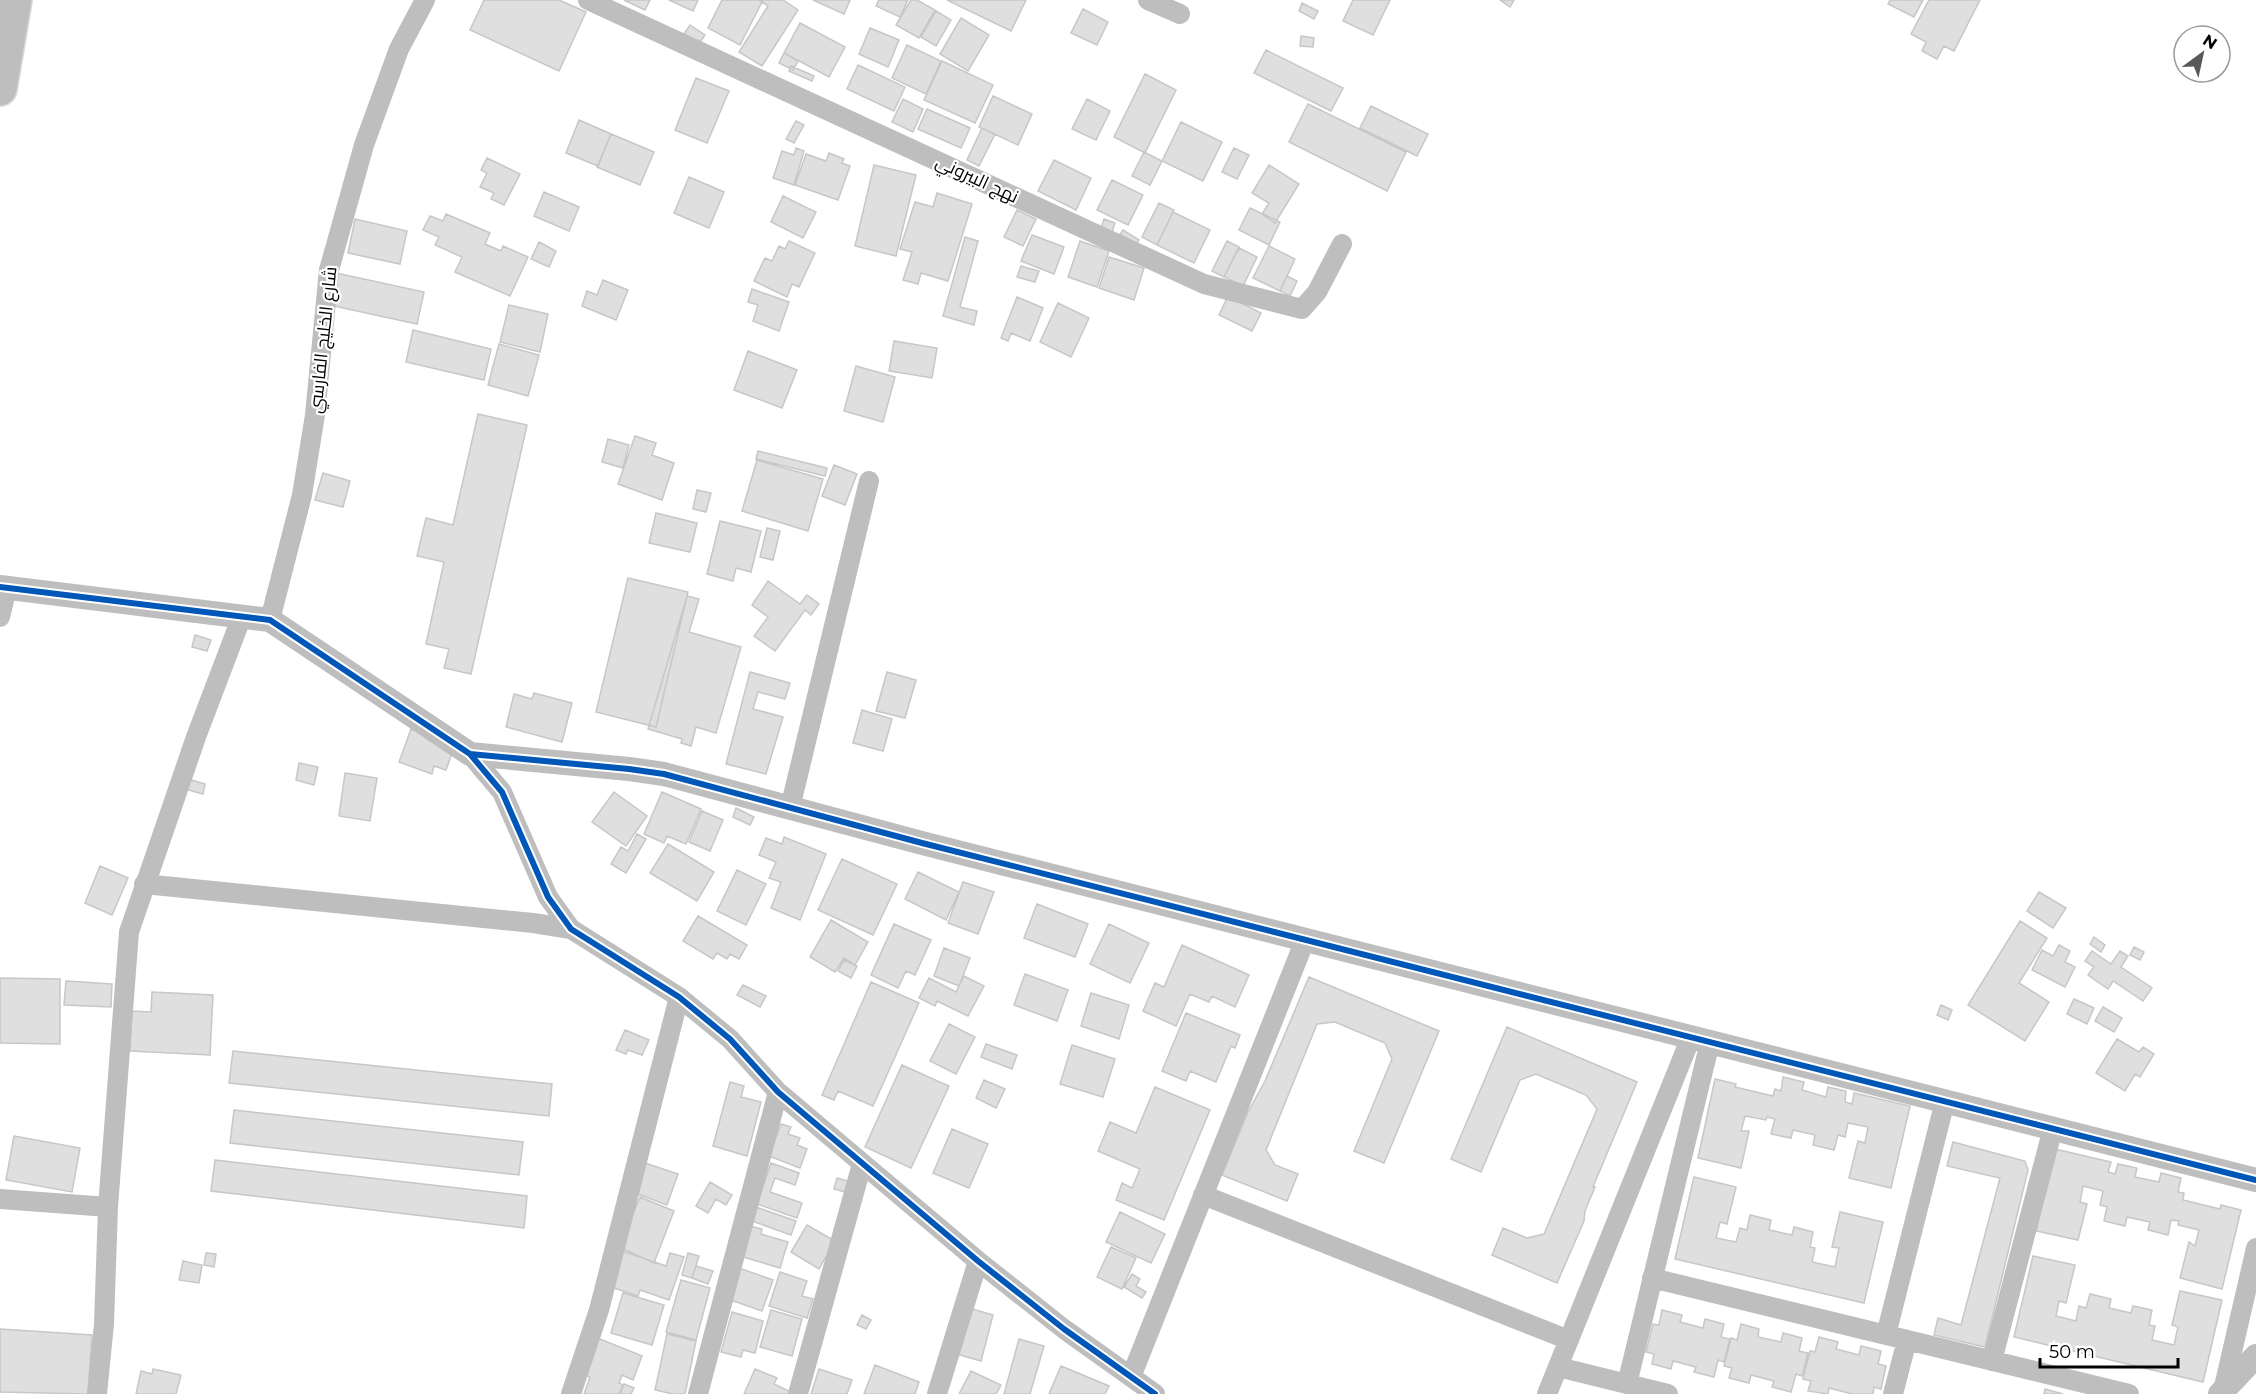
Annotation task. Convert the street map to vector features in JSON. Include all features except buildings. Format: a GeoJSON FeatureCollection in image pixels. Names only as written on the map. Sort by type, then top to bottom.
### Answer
{"type":"FeatureCollection","features":[{"type":"Feature","properties":{"kind":"highway"},"geometry":{"type":"LineString","coordinates":[[0,89],[15,0]]}},
{"type":"Feature","properties":{"kind":"street","name":"شارع الخليج الفارسي"},"geometry":{"type":"LineString","coordinates":[[270,620],[302,495],[314,426],[328,270],[364,145],[395,60],[425,0]]}},
{"type":"Feature","properties":{"kind":"street","name":"نهج البيروني"},"geometry":{"type":"LineString","coordinates":[[588,0],[1204,284],[1302,309],[1317,292],[1342,244]]}},
{"type":"Feature","properties":{"kind":"street"},"geometry":{"type":"LineString","coordinates":[[1148,0],[1180,14]]}},
{"type":"Feature","properties":{"kind":"street"},"geometry":{"type":"LineString","coordinates":[[790,808],[869,481]]}},
{"type":"Feature","properties":{"kind":"street"},"geometry":{"type":"LineString","coordinates":[[0,617],[3,587],[270,620],[470,754],[502,792],[548,897],[571,929],[679,997],[730,1040],[778,1092],[978,1261],[1155,1394]]}},
{"type":"Feature","properties":{"kind":"street"},"geometry":{"type":"LineString","coordinates":[[98,1394],[104,1324],[108,1207],[129,932],[144,884],[242,616]]}},
{"type":"Feature","properties":{"kind":"street"},"geometry":{"type":"LineString","coordinates":[[470,754],[664,774],[1305,940],[2256,1180]]}},
{"type":"Feature","properties":{"kind":"street"},"geometry":{"type":"LineString","coordinates":[[144,884],[571,929]]}},
{"type":"Feature","properties":{"kind":"street"},"geometry":{"type":"LineString","coordinates":[[1131,1377],[1305,940]]}},
{"type":"Feature","properties":{"kind":"street"},"geometry":{"type":"LineString","coordinates":[[571,1394],[599,1310],[679,997]]}},
{"type":"Feature","properties":{"kind":"street"},"geometry":{"type":"LineString","coordinates":[[1627,1384],[1652,1278],[1700,1040]]}},
{"type":"Feature","properties":{"kind":"street"},"geometry":{"type":"LineString","coordinates":[[1547,1394],[1700,1040]]}},
{"type":"Feature","properties":{"kind":"street"},"geometry":{"type":"LineString","coordinates":[[698,1394],[778,1092]]}},
{"type":"Feature","properties":{"kind":"street"},"geometry":{"type":"LineString","coordinates":[[1886,1335],[1945,1101]]}},
{"type":"Feature","properties":{"kind":"street"},"geometry":{"type":"LineString","coordinates":[[1992,1361],[2053,1128]]}},
{"type":"Feature","properties":{"kind":"street"},"geometry":{"type":"LineString","coordinates":[[798,1394],[862,1164]]}},
{"type":"Feature","properties":{"kind":"street"},"geometry":{"type":"LineString","coordinates":[[1203,1196],[1569,1340]]}},
{"type":"Feature","properties":{"kind":"street"},"geometry":{"type":"LineString","coordinates":[[0,1199],[108,1207]]}},
{"type":"Feature","properties":{"kind":"street"},"geometry":{"type":"LineString","coordinates":[[2221,1393],[2256,1248]]}},
{"type":"Feature","properties":{"kind":"street"},"geometry":{"type":"LineString","coordinates":[[938,1394],[978,1261]]}},
{"type":"Feature","properties":{"kind":"street"},"geometry":{"type":"LineString","coordinates":[[1652,1278],[2129,1394]]}},
{"type":"Feature","properties":{"kind":"street"},"geometry":{"type":"LineString","coordinates":[[1893,1394],[1907,1340]]}},
{"type":"Feature","properties":{"kind":"street"},"geometry":{"type":"LineString","coordinates":[[2221,1393],[2256,1356]]}},
{"type":"Feature","properties":{"kind":"street"},"geometry":{"type":"LineString","coordinates":[[1558,1367],[1668,1394]]}},
{"type":"Feature","properties":{"kind":"cycle path"},"geometry":{"type":"LineString","coordinates":[[0,587],[270,620],[470,754],[664,774],[922,843],[2256,1180]]}},
{"type":"Feature","properties":{"kind":"cycle path"},"geometry":{"type":"LineString","coordinates":[[470,754],[502,792],[548,897],[571,929],[679,997],[730,1039],[778,1092],[978,1261],[1064,1329],[1155,1394]]}}]}
